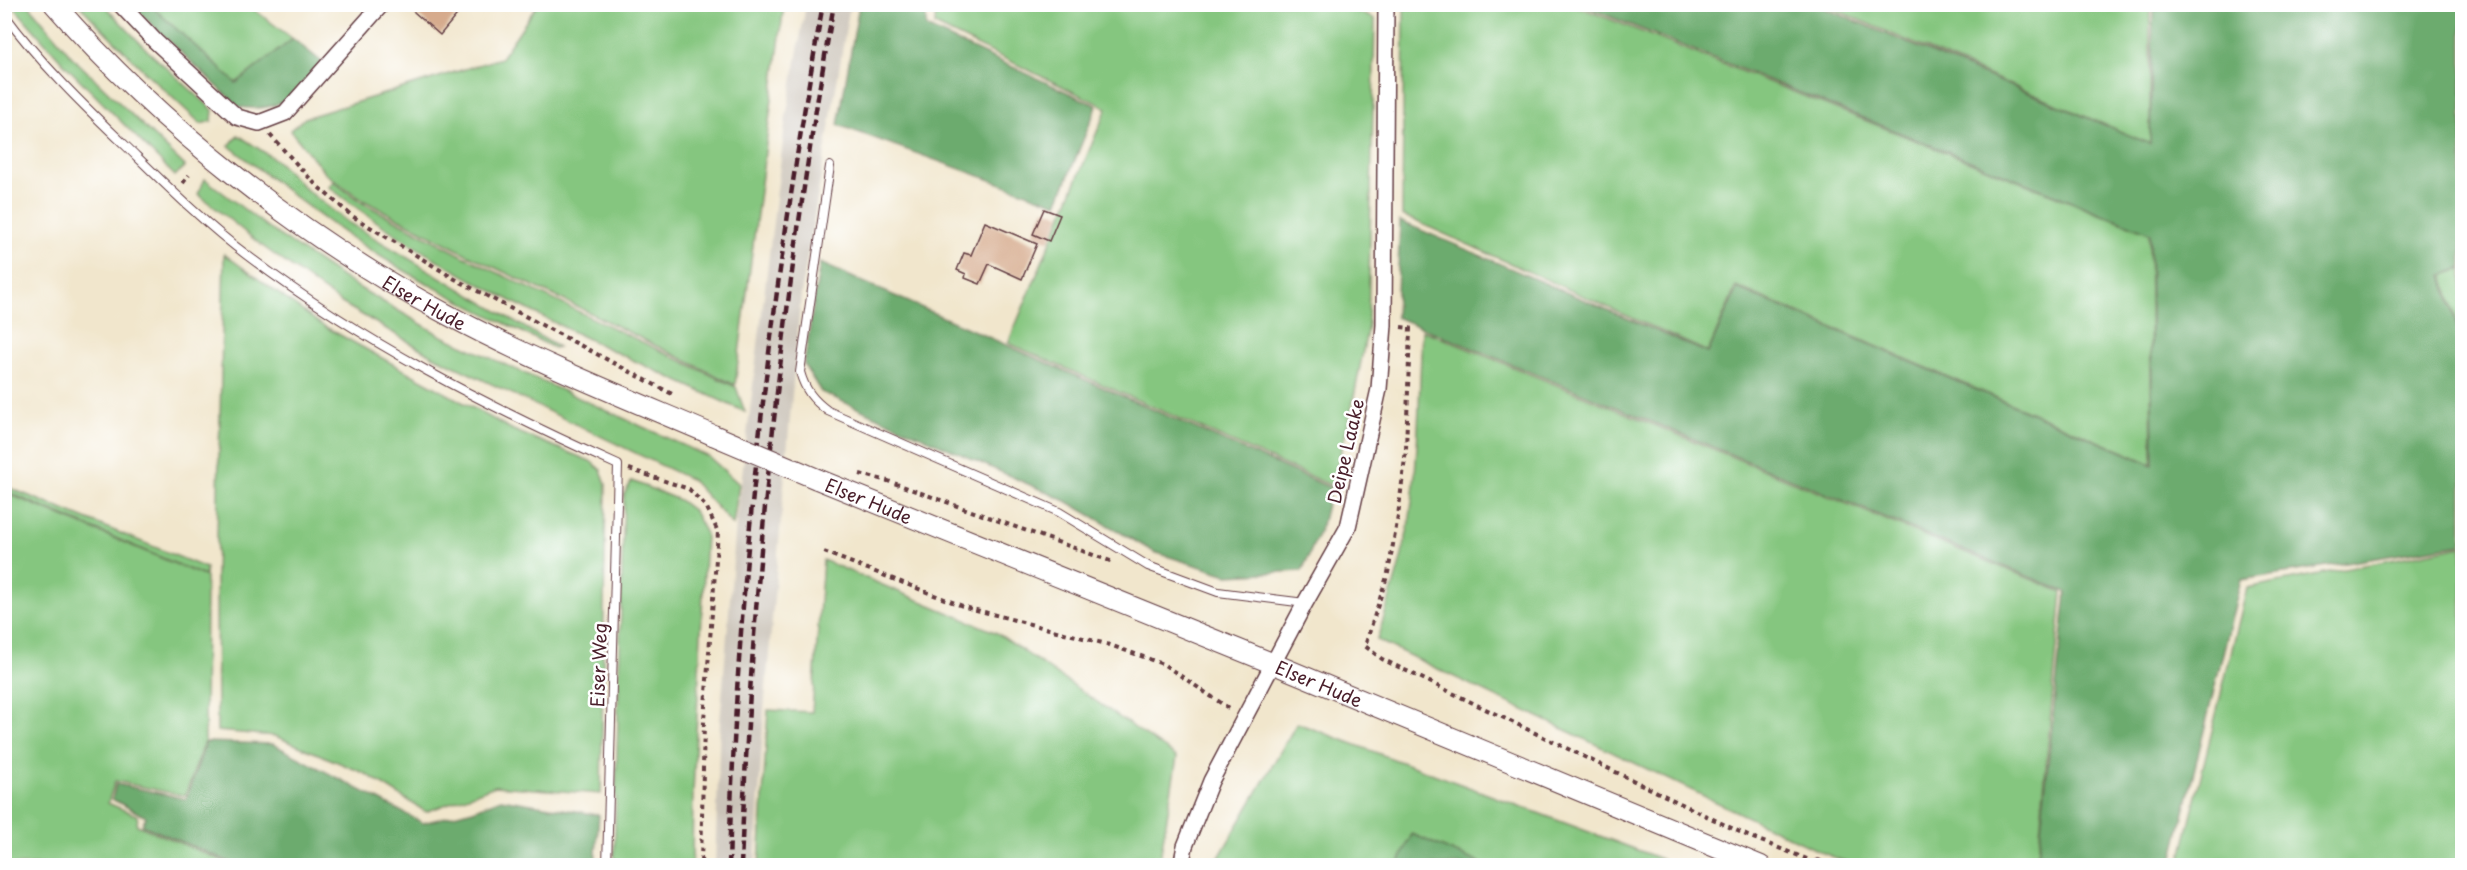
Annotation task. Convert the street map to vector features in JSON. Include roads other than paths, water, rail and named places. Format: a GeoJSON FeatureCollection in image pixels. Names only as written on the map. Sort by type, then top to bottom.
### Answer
{"type":"FeatureCollection","features":[{"type":"Feature","properties":{"kind":"street","name":"Elser Hude"},"geometry":{"type":"LineString","coordinates":[[54,4],[135,88],[217,160],[279,210],[364,267],[447,315],[502,342],[817,479],[1274,664],[1761,866]]}},
{"type":"Feature","properties":{"kind":"street"},"geometry":{"type":"LineString","coordinates":[[120,4],[155,41],[237,117],[259,123],[285,113],[382,4]]}},
{"type":"Feature","properties":{"kind":"street","name":"Deipe Laake"},"geometry":{"type":"LineString","coordinates":[[1181,866],[1185,846],[1211,781],[1348,527],[1379,388],[1383,325],[1386,4]]}},
{"type":"Feature","properties":{"kind":"lane","name":"Eiser Weg"},"geometry":{"type":"LineString","coordinates":[[4,14],[54,74],[112,132],[175,193],[247,256],[328,311],[418,367],[525,423],[618,465],[607,866]]}},
{"type":"Feature","properties":{"kind":"lane"},"geometry":{"type":"LineString","coordinates":[[830,166],[800,372],[803,384],[810,396],[828,411],[1059,512],[1148,566],[1218,592],[1305,603]]}},
{"type":"Feature","properties":{"kind":"railway"},"geometry":{"type":"LineString","coordinates":[[729,866],[740,649],[760,433],[788,218],[823,4]]}},
{"type":"Feature","properties":{"kind":"railway"},"geometry":{"type":"LineString","coordinates":[[741,866],[753,649],[772,433],[800,218],[834,4]]}}]}
